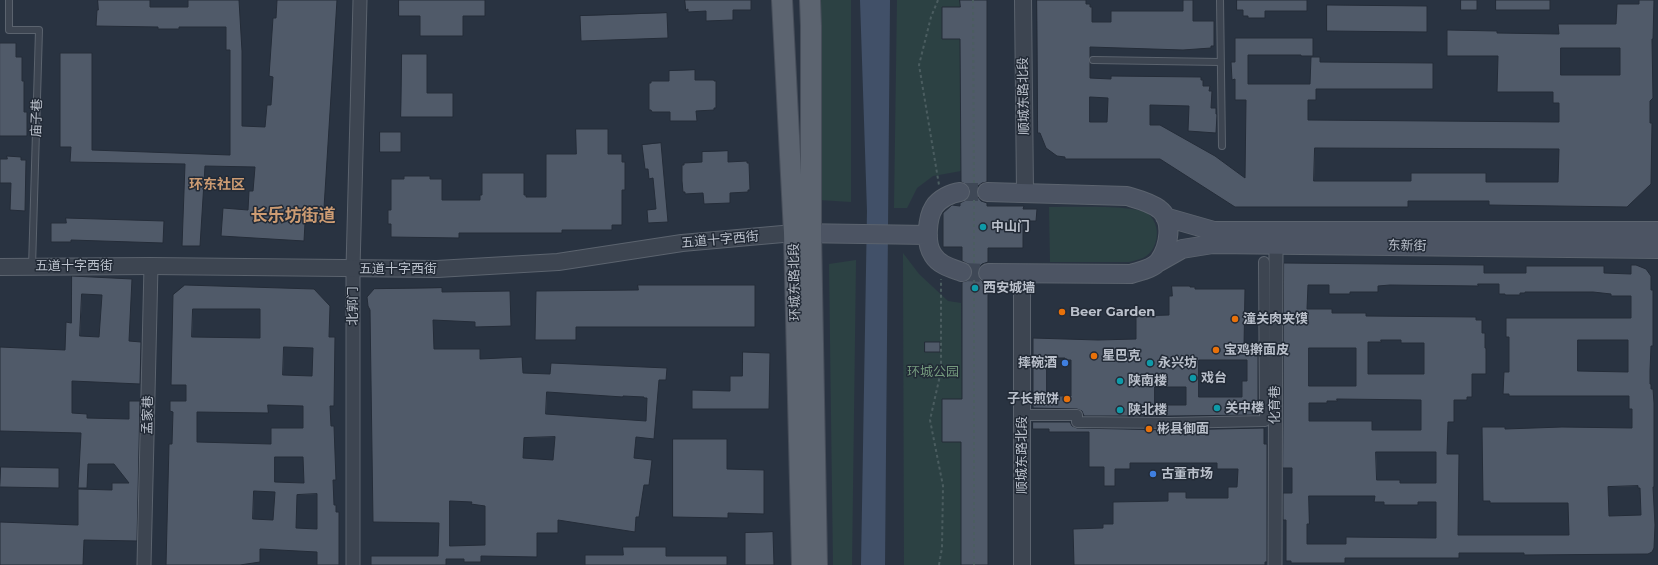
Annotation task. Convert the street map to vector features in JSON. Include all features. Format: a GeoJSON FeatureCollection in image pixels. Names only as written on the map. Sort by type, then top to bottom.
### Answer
{"type":"FeatureCollection","features":[{"type":"Feature","properties":{"kind":"main road","name":"环城东路北段"},"geometry":{"type":"LineString","coordinates":[[782,0],[803,233],[817,565]]}},
{"type":"Feature","properties":{"kind":"main road","name":"环城东路北段"},"geometry":{"type":"LineString","coordinates":[[802,565],[803,233],[810,0]]}},
{"type":"Feature","properties":{"kind":"main road"},"geometry":{"type":"LineString","coordinates":[[960,192],[942,199],[934,206],[930,218],[928,235],[932,254],[941,264],[962,272]]}},
{"type":"Feature","properties":{"kind":"main road"},"geometry":{"type":"LineString","coordinates":[[987,192],[1127,196],[1154,206],[1159,209],[1165,217],[1169,230],[1167,243],[1159,262]]}},
{"type":"Feature","properties":{"kind":"main road","name":"东新街"},"geometry":{"type":"LineString","coordinates":[[1165,217],[1214,231],[1658,231]]}},
{"type":"Feature","properties":{"kind":"main road"},"geometry":{"type":"LineString","coordinates":[[803,233],[928,235]]}},
{"type":"Feature","properties":{"kind":"main road","name":"东新街"},"geometry":{"type":"LineString","coordinates":[[988,273],[1131,274],[1147,270],[1182,249],[1213,244],[1658,249]]}},
{"type":"Feature","properties":{"kind":"street","name":"北郭门"},"geometry":{"type":"LineString","coordinates":[[353,565],[353,268],[360,0]]}},
{"type":"Feature","properties":{"kind":"street","name":"顺城东路北段"},"geometry":{"type":"LineString","coordinates":[[1023,0],[1025,192]]}},
{"type":"Feature","properties":{"kind":"street","name":"五道十字西街"},"geometry":{"type":"LineString","coordinates":[[0,267],[152,266],[437,269],[558,262],[682,243],[803,233]]}},
{"type":"Feature","properties":{"kind":"street","name":"化育巷"},"geometry":{"type":"LineString","coordinates":[[1274,565],[1276,245]]}},
{"type":"Feature","properties":{"kind":"street"},"geometry":{"type":"LineString","coordinates":[[1022,415],[1077,415],[1077,422],[1170,423],[1265,421],[1264,262]]}},
{"type":"Feature","properties":{"kind":"street","name":"孟家巷"},"geometry":{"type":"LineString","coordinates":[[144,565],[152,266]]}},
{"type":"Feature","properties":{"kind":"street","name":"顺城东路北段"},"geometry":{"type":"LineString","coordinates":[[1022,273],[1022,565]]}},
{"type":"Feature","properties":{"kind":"lane","name":"庙子巷"},"geometry":{"type":"LineString","coordinates":[[10,0],[9,30],[39,30],[32,266]]}},
{"type":"Feature","properties":{"kind":"lane"},"geometry":{"type":"LineString","coordinates":[[1220,0],[1222,146]]}},
{"type":"Feature","properties":{"kind":"lane"},"geometry":{"type":"LineString","coordinates":[[1093,60],[1220,62]]}},
{"type":"Feature","properties":{"kind":"path"},"geometry":{"type":"LineString","coordinates":[[938,0],[931,17],[919,65],[942,199]]}},
{"type":"Feature","properties":{"kind":"path"},"geometry":{"type":"LineString","coordinates":[[939,565],[942,548],[943,486],[930,420],[941,371],[941,264]]}},
{"type":"Feature","properties":{"kind":"green space"},"geometry":{"type":"Polygon","coordinates":[[[819,0],[851,0],[851,202],[819,200],[819,0]]]}},
{"type":"Feature","properties":{"kind":"green space"},"geometry":{"type":"Polygon","coordinates":[[[897,0],[960,0],[960,7],[942,7],[942,38],[960,39],[961,171],[933,176],[917,188],[907,208],[894,208],[897,0]]]}},
{"type":"Feature","properties":{"kind":"green space"},"geometry":{"type":"Polygon","coordinates":[[[1049,207],[1100,207],[1140,210],[1147,213],[1155,223],[1157,236],[1155,244],[1148,255],[1138,260],[1129,262],[1050,262],[1049,207]]]}},
{"type":"Feature","properties":{"kind":"green space","name":"环城公园"},"geometry":{"type":"Polygon","coordinates":[[[903,253],[919,274],[948,301],[961,303],[962,399],[942,399],[942,442],[961,442],[961,565],[904,565],[903,253]]]}},
{"type":"Feature","properties":{"kind":"green space"},"geometry":{"type":"Polygon","coordinates":[[[856,260],[852,565],[833,565],[829,264],[856,260]]]}},
{"type":"Feature","properties":{"kind":"water"},"geometry":{"type":"Polygon","coordinates":[[[860,0],[890,0],[885,565],[861,565],[867,211],[860,0]]]}},
{"type":"Feature","properties":{"kind":"building"},"geometry":{"type":"Polygon","coordinates":[[[98,0],[150,0],[150,7],[188,7],[188,0],[239,0],[242,51],[242,126],[265,127],[267,105],[271,105],[273,77],[269,76],[273,18],[276,18],[277,0],[337,0],[323,224],[305,223],[304,241],[221,236],[223,208],[248,210],[249,191],[253,191],[255,167],[205,166],[200,246],[182,246],[185,164],[70,162],[71,147],[60,147],[60,53],[92,53],[92,150],[230,155],[230,50],[226,50],[226,27],[179,27],[179,29],[158,29],[158,27],[96,26],[98,0]]]}},
{"type":"Feature","properties":{"kind":"building"},"geometry":{"type":"Polygon","coordinates":[[[399,0],[485,0],[485,16],[463,16],[463,36],[420,36],[420,16],[399,16],[399,0]]]}},
{"type":"Feature","properties":{"kind":"building"},"geometry":{"type":"Polygon","coordinates":[[[685,0],[751,0],[751,10],[733,10],[733,20],[706,21],[706,11],[688,12],[688,9],[686,10],[685,0]]]}},
{"type":"Feature","properties":{"kind":"building","name":"西安城墙"},"geometry":{"type":"Polygon","coordinates":[[[960,0],[987,0],[987,182],[978,186],[978,197],[981,201],[987,203],[987,206],[1024,206],[1023,209],[1037,209],[1036,221],[1023,221],[1023,248],[988,248],[988,262],[979,267],[978,273],[979,278],[988,284],[988,565],[961,565],[961,442],[942,442],[942,399],[962,399],[962,282],[969,280],[972,276],[970,265],[962,261],[962,247],[943,247],[943,213],[952,205],[960,206],[960,203],[970,196],[968,185],[961,182],[960,39],[942,39],[942,7],[960,7],[960,0]]]}},
{"type":"Feature","properties":{"kind":"building"},"geometry":{"type":"Polygon","coordinates":[[[1037,0],[1086,0],[1086,4],[1090,4],[1090,7],[1092,7],[1092,22],[1111,22],[1111,11],[1183,11],[1183,0],[1193,0],[1193,21],[1214,21],[1214,46],[1211,46],[1211,48],[1183,50],[1090,47],[1090,78],[1111,79],[1111,76],[1201,77],[1201,80],[1203,80],[1203,86],[1210,86],[1209,91],[1212,91],[1211,108],[1216,108],[1217,114],[1216,133],[1188,131],[1189,106],[1150,105],[1150,125],[1160,125],[1215,156],[1245,178],[1246,100],[1235,100],[1235,79],[1232,80],[1231,62],[1235,62],[1235,38],[1313,38],[1313,56],[1248,55],[1248,84],[1310,84],[1311,57],[1320,57],[1320,62],[1433,63],[1433,89],[1316,89],[1316,100],[1308,100],[1308,120],[1559,122],[1559,103],[1553,103],[1553,92],[1497,92],[1498,56],[1447,56],[1447,30],[1497,31],[1497,33],[1559,34],[1558,24],[1616,24],[1617,4],[1639,4],[1639,0],[1654,0],[1652,39],[1653,98],[1650,101],[1650,123],[1652,123],[1651,184],[1627,207],[1489,205],[1489,201],[1408,201],[1408,207],[1235,207],[1160,159],[1065,159],[1065,157],[1057,156],[1046,148],[1040,133],[1038,133],[1037,0]],[[1561,48],[1561,75],[1620,75],[1620,48],[1561,48]],[[1090,97],[1090,122],[1107,122],[1108,98],[1090,97]],[[1315,148],[1314,181],[1411,181],[1411,173],[1486,173],[1486,182],[1558,182],[1559,149],[1315,148]]]}},
{"type":"Feature","properties":{"kind":"building"},"geometry":{"type":"Polygon","coordinates":[[[1237,0],[1307,0],[1307,11],[1265,11],[1265,18],[1248,18],[1248,16],[1243,16],[1243,10],[1237,10],[1237,0]]]}},
{"type":"Feature","properties":{"kind":"building"},"geometry":{"type":"Polygon","coordinates":[[[1461,0],[1477,0],[1477,10],[1461,10],[1461,0]]]}},
{"type":"Feature","properties":{"kind":"building"},"geometry":{"type":"Polygon","coordinates":[[[1496,0],[1550,0],[1550,10],[1496,10],[1496,0]]]}},
{"type":"Feature","properties":{"kind":"building"},"geometry":{"type":"Polygon","coordinates":[[[1327,5],[1427,6],[1427,32],[1327,31],[1327,5]]]}},
{"type":"Feature","properties":{"kind":"building"},"geometry":{"type":"Polygon","coordinates":[[[667,13],[668,38],[581,41],[580,16],[667,13]]]}},
{"type":"Feature","properties":{"kind":"building"},"geometry":{"type":"Polygon","coordinates":[[[0,43],[16,43],[16,57],[22,57],[24,112],[27,112],[27,136],[0,136],[0,43]]]}},
{"type":"Feature","properties":{"kind":"building"},"geometry":{"type":"Polygon","coordinates":[[[402,54],[427,54],[427,93],[453,93],[453,117],[401,117],[402,54]]]}},
{"type":"Feature","properties":{"kind":"building"},"geometry":{"type":"Polygon","coordinates":[[[695,70],[695,80],[716,81],[716,108],[714,108],[714,110],[696,111],[697,121],[670,121],[670,112],[652,112],[649,110],[649,83],[651,83],[651,81],[669,81],[669,71],[695,70]]]}},
{"type":"Feature","properties":{"kind":"building"},"geometry":{"type":"Polygon","coordinates":[[[576,129],[608,129],[608,154],[622,154],[622,162],[625,162],[625,190],[622,190],[622,225],[612,225],[612,230],[562,230],[562,233],[459,233],[459,238],[391,237],[391,224],[388,224],[388,210],[391,210],[391,179],[404,179],[404,176],[430,176],[430,179],[442,179],[442,200],[480,200],[480,195],[482,195],[482,173],[524,173],[524,195],[526,195],[526,197],[546,197],[546,154],[576,154],[576,129]]]}},
{"type":"Feature","properties":{"kind":"building"},"geometry":{"type":"Polygon","coordinates":[[[380,132],[401,132],[401,152],[380,152],[380,132]]]}},
{"type":"Feature","properties":{"kind":"building"},"geometry":{"type":"Polygon","coordinates":[[[661,143],[668,222],[648,223],[647,210],[656,209],[653,178],[649,179],[648,169],[645,169],[642,145],[661,143]]]}},
{"type":"Feature","properties":{"kind":"building"},"geometry":{"type":"Polygon","coordinates":[[[728,151],[728,162],[747,161],[747,163],[749,163],[750,190],[748,190],[748,192],[730,193],[730,203],[704,204],[703,193],[685,194],[685,192],[683,192],[682,165],[684,165],[684,163],[702,162],[702,152],[728,151]]]}},
{"type":"Feature","properties":{"kind":"building"},"geometry":{"type":"Polygon","coordinates":[[[7,156],[21,157],[21,160],[26,160],[25,211],[10,210],[11,183],[0,183],[0,159],[7,159],[7,156]]]}},
{"type":"Feature","properties":{"kind":"building"},"geometry":{"type":"Polygon","coordinates":[[[66,218],[164,221],[163,243],[71,240],[71,242],[51,242],[51,223],[66,223],[66,218]]]}},
{"type":"Feature","properties":{"kind":"building"},"geometry":{"type":"Polygon","coordinates":[[[1284,263],[1484,265],[1484,273],[1526,273],[1526,266],[1604,266],[1604,273],[1631,274],[1631,265],[1636,265],[1646,269],[1651,276],[1651,290],[1653,290],[1653,346],[1651,346],[1650,384],[1651,389],[1653,389],[1654,403],[1653,487],[1655,525],[1654,548],[1652,552],[1648,554],[1524,555],[1524,553],[1459,553],[1459,558],[1345,558],[1345,563],[1291,563],[1291,561],[1286,561],[1286,520],[1283,520],[1283,493],[1292,493],[1292,468],[1283,468],[1284,263]],[[1478,284],[1478,286],[1378,286],[1378,292],[1329,294],[1329,285],[1308,285],[1307,309],[1332,309],[1332,313],[1366,313],[1366,316],[1476,317],[1476,320],[1482,320],[1482,333],[1485,333],[1486,374],[1472,374],[1472,397],[1467,397],[1467,400],[1454,400],[1454,422],[1448,422],[1447,454],[1459,454],[1458,535],[1569,535],[1568,503],[1490,503],[1490,501],[1483,501],[1482,427],[1505,427],[1505,429],[1562,427],[1632,428],[1632,409],[1629,409],[1629,396],[1509,396],[1509,394],[1503,394],[1504,372],[1509,372],[1509,337],[1506,337],[1506,318],[1631,318],[1631,296],[1611,296],[1611,294],[1593,292],[1525,292],[1520,293],[1520,295],[1505,295],[1499,294],[1499,284],[1478,284]],[[1381,340],[1381,342],[1368,342],[1368,374],[1424,374],[1424,343],[1401,343],[1401,340],[1381,340]],[[1578,340],[1578,371],[1628,372],[1628,340],[1578,340]],[[1309,348],[1309,386],[1356,386],[1356,348],[1309,348]],[[1337,399],[1337,401],[1327,401],[1327,403],[1309,403],[1309,421],[1372,421],[1372,430],[1421,430],[1421,400],[1337,399]],[[1376,452],[1377,480],[1400,480],[1400,483],[1436,483],[1436,452],[1376,452]],[[1638,486],[1608,487],[1609,516],[1641,515],[1640,488],[1638,488],[1638,486]],[[1309,496],[1309,524],[1307,524],[1307,544],[1346,544],[1346,537],[1436,538],[1436,502],[1418,502],[1418,505],[1384,505],[1384,502],[1374,502],[1375,496],[1309,496]]]}},
{"type":"Feature","properties":{"kind":"building"},"geometry":{"type":"Polygon","coordinates":[[[72,276],[132,279],[129,341],[141,342],[140,384],[72,381],[72,413],[87,414],[87,418],[129,419],[129,401],[140,401],[137,541],[84,540],[83,565],[0,565],[0,522],[78,525],[78,489],[112,490],[112,483],[129,483],[114,464],[88,464],[87,488],[78,488],[81,433],[0,431],[0,347],[65,350],[66,322],[71,323],[72,276]],[[82,294],[80,336],[99,337],[102,295],[82,294]]]}},
{"type":"Feature","properties":{"kind":"building"},"geometry":{"type":"Polygon","coordinates":[[[185,285],[314,289],[330,306],[329,337],[335,337],[334,406],[330,406],[331,426],[334,426],[336,480],[333,480],[334,505],[336,505],[336,512],[339,512],[339,565],[317,565],[317,552],[260,549],[260,562],[240,565],[166,565],[169,444],[172,444],[173,412],[170,411],[170,401],[186,401],[186,385],[171,385],[173,295],[185,285]],[[193,309],[192,337],[260,338],[260,309],[193,309]],[[284,347],[283,375],[312,376],[313,348],[284,347]],[[268,405],[268,413],[197,412],[197,442],[271,444],[271,428],[303,428],[303,406],[268,405]],[[275,457],[275,482],[304,483],[303,457],[275,457]],[[254,491],[253,519],[273,520],[275,492],[254,491]],[[317,494],[297,495],[296,528],[317,529],[317,494]]]}},
{"type":"Feature","properties":{"kind":"building"},"geometry":{"type":"Polygon","coordinates":[[[638,285],[755,285],[755,327],[576,327],[576,340],[535,340],[536,291],[638,290],[638,285]]]}},
{"type":"Feature","properties":{"kind":"building"},"geometry":{"type":"Polygon","coordinates":[[[1172,286],[1190,286],[1195,287],[1195,289],[1245,289],[1244,346],[1258,346],[1258,415],[1084,416],[1082,411],[1077,409],[1033,408],[1033,338],[1098,340],[1136,339],[1136,316],[1169,315],[1169,296],[1172,296],[1172,286]],[[1047,358],[1047,396],[1071,396],[1071,360],[1065,360],[1065,358],[1047,358]],[[1199,360],[1199,397],[1242,397],[1242,381],[1247,381],[1247,360],[1199,360]],[[1155,387],[1155,405],[1186,405],[1186,387],[1155,387]]]}},
{"type":"Feature","properties":{"kind":"building"},"geometry":{"type":"Polygon","coordinates":[[[442,288],[442,292],[510,291],[511,326],[475,327],[475,322],[433,320],[434,349],[480,349],[480,359],[522,357],[523,373],[550,374],[551,363],[667,368],[666,380],[659,380],[654,439],[636,437],[634,458],[652,460],[649,485],[644,485],[639,517],[636,517],[635,532],[558,520],[558,533],[537,533],[537,557],[481,556],[481,562],[464,562],[464,559],[446,559],[446,565],[371,565],[371,556],[438,556],[439,523],[373,522],[370,310],[367,297],[374,289],[442,288]],[[547,392],[546,414],[646,421],[647,398],[644,397],[547,392]],[[555,437],[524,438],[523,458],[553,460],[555,437]],[[450,501],[450,546],[485,545],[485,506],[471,504],[472,502],[450,501]]]}},
{"type":"Feature","properties":{"kind":"building"},"geometry":{"type":"Polygon","coordinates":[[[925,342],[940,342],[940,352],[925,352],[925,342]]]}},
{"type":"Feature","properties":{"kind":"building"},"geometry":{"type":"Polygon","coordinates":[[[743,352],[770,353],[769,409],[692,409],[692,390],[730,391],[730,376],[742,376],[743,352]]]}},
{"type":"Feature","properties":{"kind":"building"},"geometry":{"type":"Polygon","coordinates":[[[1033,422],[1070,422],[1072,426],[1077,428],[1170,430],[1264,428],[1264,444],[1267,444],[1267,562],[1265,562],[1265,565],[1074,565],[1073,529],[1103,528],[1103,524],[1113,524],[1113,502],[1168,501],[1168,492],[1186,492],[1186,498],[1228,498],[1228,487],[1237,487],[1238,469],[1217,469],[1217,463],[1130,463],[1130,469],[1115,469],[1115,486],[1104,486],[1104,467],[1089,467],[1089,432],[1049,432],[1049,429],[1033,429],[1033,422]]]}},
{"type":"Feature","properties":{"kind":"building"},"geometry":{"type":"Polygon","coordinates":[[[673,439],[727,439],[727,469],[764,470],[764,514],[728,513],[728,518],[673,517],[673,439]]]}},
{"type":"Feature","properties":{"kind":"building"},"geometry":{"type":"Polygon","coordinates":[[[1,467],[59,468],[59,488],[0,487],[1,467]]]}},
{"type":"Feature","properties":{"kind":"building"},"geometry":{"type":"Polygon","coordinates":[[[773,532],[774,565],[745,565],[745,533],[773,532]]]}},
{"type":"Feature","properties":{"kind":"building"},"geometry":{"type":"Polygon","coordinates":[[[623,547],[666,547],[666,556],[727,556],[727,565],[585,565],[585,555],[623,555],[623,547]]]}},
{"type":"Feature","properties":{"kind":"tunnel"},"geometry":{"type":"LineString","coordinates":[[960,192],[987,192]]}},
{"type":"Feature","properties":{"kind":"tunnel"},"geometry":{"type":"LineString","coordinates":[[962,272],[988,273]]}},
{"type":"Feature","properties":{"kind":"place","name":"中山门"},"geometry":{"type":"Point","coordinates":[983,227]}},
{"type":"Feature","properties":{"kind":"place","name":"西安城墙"},"geometry":{"type":"Point","coordinates":[975,288]}},
{"type":"Feature","properties":{"kind":"place","name":"Beer Garden"},"geometry":{"type":"Point","coordinates":[1062,312]}},
{"type":"Feature","properties":{"kind":"place","name":"潼关肉夹馍"},"geometry":{"type":"Point","coordinates":[1235,319]}},
{"type":"Feature","properties":{"kind":"place","name":"宝鸡擀面皮"},"geometry":{"type":"Point","coordinates":[1216,350]}},
{"type":"Feature","properties":{"kind":"place","name":"星巴克"},"geometry":{"type":"Point","coordinates":[1094,356]}},
{"type":"Feature","properties":{"kind":"place","name":"摔碗酒"},"geometry":{"type":"Point","coordinates":[1065,363]}},
{"type":"Feature","properties":{"kind":"place","name":"永兴坊"},"geometry":{"type":"Point","coordinates":[1150,363]}},
{"type":"Feature","properties":{"kind":"place","name":"戏台"},"geometry":{"type":"Point","coordinates":[1193,378]}},
{"type":"Feature","properties":{"kind":"place","name":"陕南楼"},"geometry":{"type":"Point","coordinates":[1120,381]}},
{"type":"Feature","properties":{"kind":"place","name":"子长煎饼"},"geometry":{"type":"Point","coordinates":[1067,399]}},
{"type":"Feature","properties":{"kind":"place","name":"关中楼"},"geometry":{"type":"Point","coordinates":[1217,408]}},
{"type":"Feature","properties":{"kind":"place","name":"陕北楼"},"geometry":{"type":"Point","coordinates":[1120,410]}},
{"type":"Feature","properties":{"kind":"place","name":"彬县御面"},"geometry":{"type":"Point","coordinates":[1149,429]}},
{"type":"Feature","properties":{"kind":"place","name":"古董市场"},"geometry":{"type":"Point","coordinates":[1153,474]}},
{"type":"Feature","properties":{"kind":"district","name":"环东社区"},"geometry":{"type":"Point","coordinates":[217,185]}},
{"type":"Feature","properties":{"kind":"district","name":"长乐坊街道"},"geometry":{"type":"Point","coordinates":[293,216]}}]}
